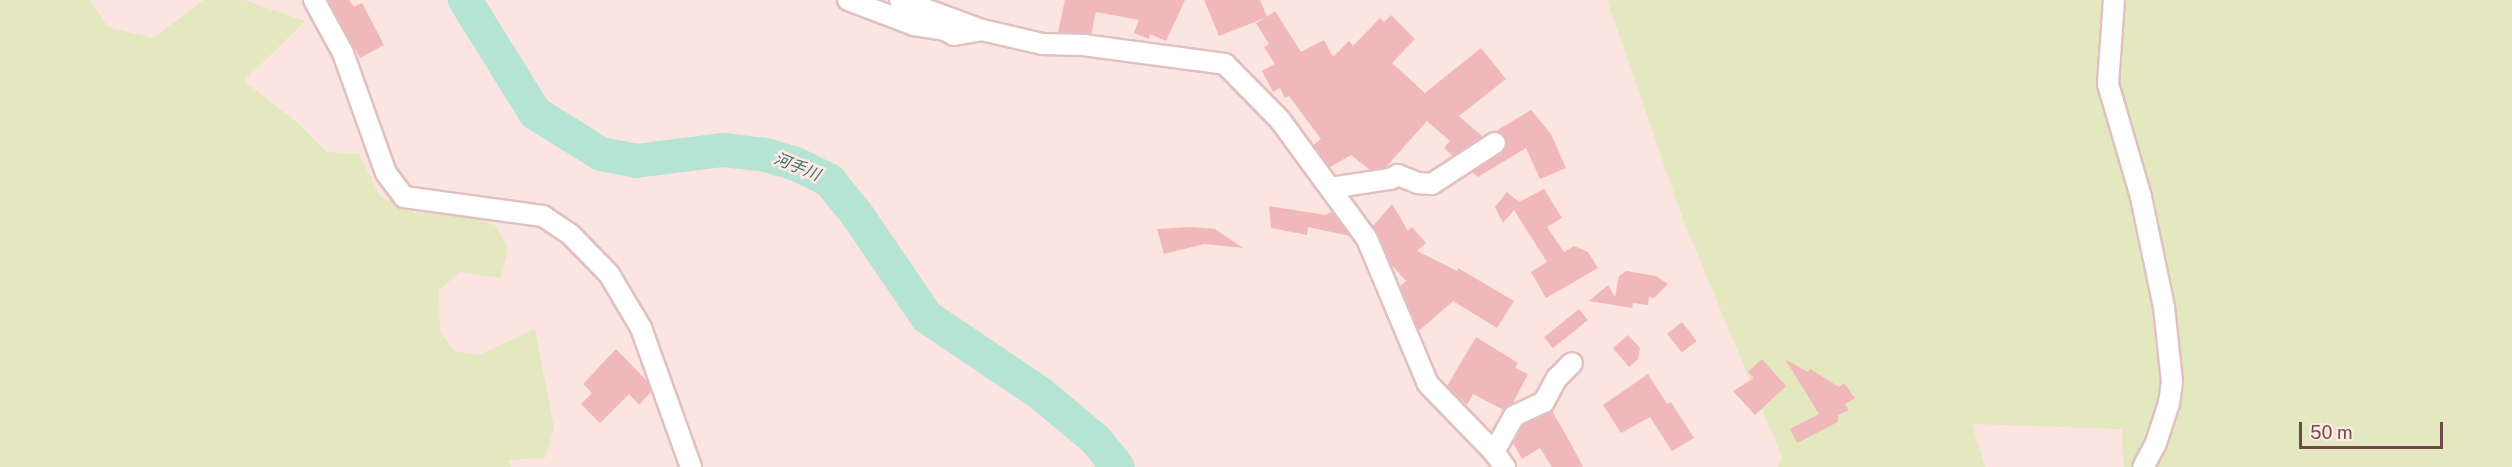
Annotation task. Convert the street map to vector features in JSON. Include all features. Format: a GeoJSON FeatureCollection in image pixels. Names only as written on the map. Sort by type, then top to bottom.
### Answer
{"type":"FeatureCollection","features":[{"type":"Feature","properties":{"kind":"street"},"geometry":{"type":"LineString","coordinates":[[314,0],[343,52],[386,172],[404,196],[543,216],[571,235],[609,274],[641,328],[691,467]]}},
{"type":"Feature","properties":{"kind":"street"},"geometry":{"type":"LineString","coordinates":[[848,0],[914,25],[945,30],[954,35],[982,30]]}},
{"type":"Feature","properties":{"kind":"street"},"geometry":{"type":"LineString","coordinates":[[900,0],[982,30],[1042,44],[1083,45],[1225,64],[1280,120],[1367,239],[1428,384],[1499,460],[1514,417],[1544,402],[1557,378],[1572,363]]}},
{"type":"Feature","properties":{"kind":"street"},"geometry":{"type":"LineString","coordinates":[[2114,0],[2108,84],[2141,197],[2162,296],[2172,382],[2169,403],[2156,443],[2143,467]]}},
{"type":"Feature","properties":{"kind":"street"},"geometry":{"type":"LineString","coordinates":[[1330,188],[1390,179],[1398,175],[1418,183],[1432,184],[1495,143]]}},
{"type":"Feature","properties":{"kind":"green space"},"geometry":{"type":"Polygon","coordinates":[[[0,0],[90,0],[108,27],[153,38],[204,0],[244,0],[305,21],[244,81],[299,124],[327,152],[359,154],[380,196],[415,213],[463,215],[495,225],[508,249],[501,278],[460,272],[439,290],[440,333],[454,351],[479,355],[535,329],[554,428],[545,458],[508,460],[511,467],[0,467],[0,0]]]}},
{"type":"Feature","properties":{"kind":"green space"},"geometry":{"type":"Polygon","coordinates":[[[1607,0],[2512,0],[2512,467],[2124,467],[2122,429],[1972,424],[1985,467],[1778,467],[1782,457],[1684,222],[1607,0]]]}},
{"type":"Feature","properties":{"kind":"building"},"geometry":{"type":"Polygon","coordinates":[[[328,0],[349,0],[354,7],[362,3],[384,45],[360,58],[328,0]]]}},
{"type":"Feature","properties":{"kind":"building"},"geometry":{"type":"Polygon","coordinates":[[[1065,0],[1185,0],[1166,41],[1150,34],[1149,39],[1134,33],[1139,20],[1096,12],[1091,34],[1058,32],[1065,0]]]}},
{"type":"Feature","properties":{"kind":"building"},"geometry":{"type":"Polygon","coordinates":[[[1204,0],[1260,0],[1267,17],[1275,11],[1301,52],[1324,40],[1333,57],[1349,41],[1353,46],[1380,18],[1384,22],[1391,15],[1415,39],[1392,63],[1425,93],[1481,48],[1506,79],[1459,116],[1483,137],[1453,156],[1444,148],[1450,141],[1427,121],[1386,167],[1370,170],[1351,155],[1330,167],[1313,145],[1321,139],[1289,96],[1285,98],[1280,88],[1273,92],[1262,71],[1275,64],[1264,47],[1269,44],[1256,23],[1265,18],[1219,36],[1204,0]]]}},
{"type":"Feature","properties":{"kind":"building"},"geometry":{"type":"Polygon","coordinates":[[[1531,110],[1551,134],[1566,168],[1540,179],[1526,148],[1478,177],[1472,172],[1505,149],[1505,137],[1496,131],[1531,110]]]}},
{"type":"Feature","properties":{"kind":"building"},"geometry":{"type":"Polygon","coordinates":[[[1544,189],[1562,218],[1547,227],[1564,252],[1574,246],[1588,252],[1598,268],[1546,298],[1531,272],[1547,262],[1514,210],[1503,223],[1495,207],[1507,192],[1519,202],[1544,189]]]}},
{"type":"Feature","properties":{"kind":"building"},"geometry":{"type":"Polygon","coordinates":[[[1392,204],[1408,231],[1412,227],[1426,243],[1417,251],[1457,271],[1458,268],[1514,301],[1497,328],[1453,301],[1420,330],[1417,328],[1400,286],[1406,281],[1390,263],[1373,226],[1392,204]]]}},
{"type":"Feature","properties":{"kind":"building"},"geometry":{"type":"Polygon","coordinates":[[[1269,206],[1326,215],[1332,211],[1350,236],[1308,227],[1307,235],[1271,228],[1269,206]]]}},
{"type":"Feature","properties":{"kind":"building"},"geometry":{"type":"Polygon","coordinates":[[[1190,227],[1215,229],[1243,248],[1204,244],[1164,254],[1157,229],[1190,227]]]}},
{"type":"Feature","properties":{"kind":"building"},"geometry":{"type":"Polygon","coordinates":[[[1626,271],[1656,276],[1668,284],[1654,298],[1649,297],[1648,305],[1633,303],[1632,308],[1589,301],[1608,285],[1615,297],[1619,276],[1626,271]]]}},
{"type":"Feature","properties":{"kind":"building"},"geometry":{"type":"Polygon","coordinates":[[[1579,309],[1588,320],[1553,348],[1544,337],[1579,309]]]}},
{"type":"Feature","properties":{"kind":"building"},"geometry":{"type":"Polygon","coordinates":[[[1682,322],[1697,341],[1682,353],[1667,334],[1682,322]]]}},
{"type":"Feature","properties":{"kind":"building"},"geometry":{"type":"Polygon","coordinates":[[[1628,335],[1640,348],[1638,359],[1629,367],[1613,348],[1628,335]]]}},
{"type":"Feature","properties":{"kind":"building"},"geometry":{"type":"Polygon","coordinates":[[[1476,337],[1518,363],[1515,368],[1528,374],[1513,403],[1504,410],[1473,394],[1467,405],[1447,386],[1476,337]]]}},
{"type":"Feature","properties":{"kind":"building"},"geometry":{"type":"Polygon","coordinates":[[[616,349],[647,381],[651,392],[639,405],[629,394],[600,423],[581,404],[592,393],[583,384],[616,349]]]}},
{"type":"Feature","properties":{"kind":"building"},"geometry":{"type":"Polygon","coordinates":[[[1762,359],[1786,386],[1755,415],[1733,391],[1754,378],[1748,372],[1762,359]]]}},
{"type":"Feature","properties":{"kind":"building"},"geometry":{"type":"Polygon","coordinates":[[[1785,359],[1808,372],[1810,369],[1839,387],[1844,383],[1855,398],[1845,404],[1849,410],[1838,415],[1838,422],[1797,443],[1790,429],[1819,414],[1785,359]]]}},
{"type":"Feature","properties":{"kind":"building"},"geometry":{"type":"Polygon","coordinates":[[[1648,374],[1667,404],[1671,402],[1694,438],[1672,451],[1650,417],[1621,433],[1603,405],[1648,374]]]}},
{"type":"Feature","properties":{"kind":"building"},"geometry":{"type":"Polygon","coordinates":[[[1552,411],[1583,467],[1552,467],[1540,448],[1522,459],[1513,443],[1523,425],[1552,411]]]}},
{"type":"Feature","properties":{"kind":"waterway","name":"河手川"},"geometry":{"type":"LineString","coordinates":[[465,0],[535,113],[601,154],[636,161],[723,150],[766,155],[796,164],[829,180],[858,216],[927,317],[1041,394],[1095,439],[1118,467]]}}]}
